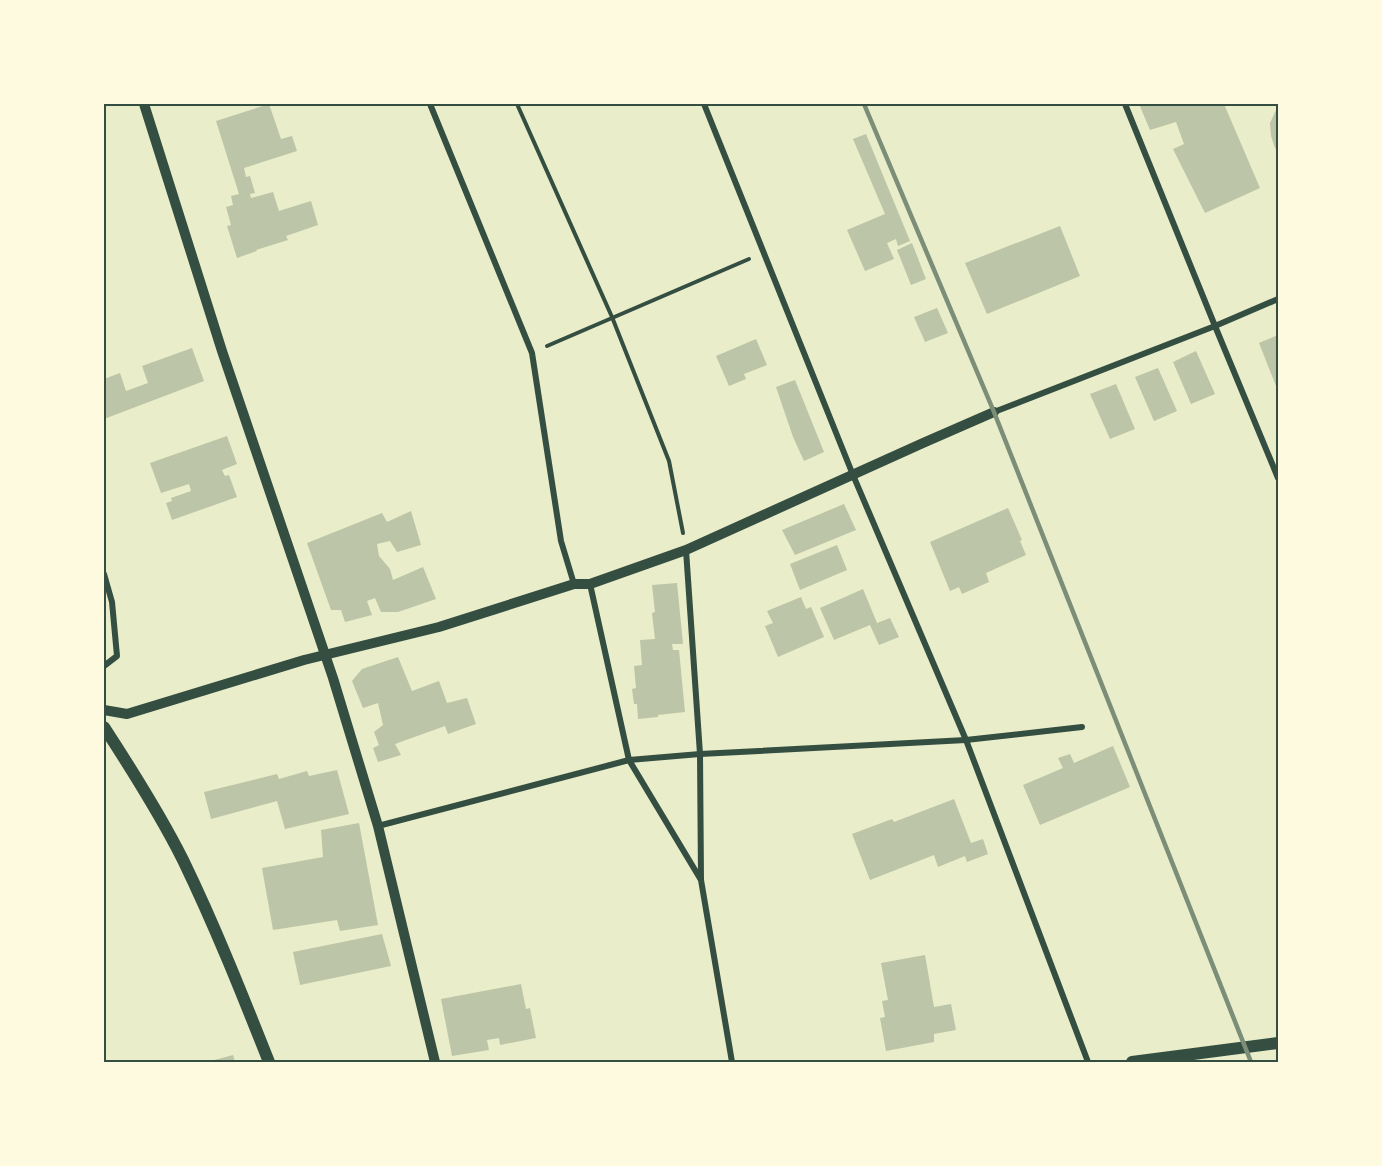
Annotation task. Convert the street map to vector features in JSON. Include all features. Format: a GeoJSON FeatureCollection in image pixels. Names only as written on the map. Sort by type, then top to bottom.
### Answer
{"type":"FeatureCollection","features":[{"type":"Feature","properties":{"kind":"main road"},"geometry":{"type":"LineString","coordinates":[[104,727],[133,770],[183,860],[231,966],[269,1062]]}},
{"type":"Feature","properties":{"kind":"main road"},"geometry":{"type":"LineString","coordinates":[[1132,1062],[1278,1042]]}},
{"type":"Feature","properties":{"kind":"street"},"geometry":{"type":"LineString","coordinates":[[144,104],[222,351],[326,656],[378,825],[435,1062]]}},
{"type":"Feature","properties":{"kind":"street"},"geometry":{"type":"LineString","coordinates":[[430,104],[532,353],[561,541],[574,584]]}},
{"type":"Feature","properties":{"kind":"street"},"geometry":{"type":"LineString","coordinates":[[704,104],[853,475],[966,740],[1088,1062]]}},
{"type":"Feature","properties":{"kind":"street"},"geometry":{"type":"LineString","coordinates":[[1125,104],[1278,478]]}},
{"type":"Feature","properties":{"kind":"street"},"geometry":{"type":"LineString","coordinates":[[104,710],[127,714],[304,660],[439,627],[574,584],[590,584],[686,550],[994,412],[1278,299]]}},
{"type":"Feature","properties":{"kind":"street"},"geometry":{"type":"LineString","coordinates":[[686,550],[700,754],[702,880],[732,1062]]}},
{"type":"Feature","properties":{"kind":"street"},"geometry":{"type":"LineString","coordinates":[[104,574],[112,602],[117,656],[104,666]]}},
{"type":"Feature","properties":{"kind":"street"},"geometry":{"type":"LineString","coordinates":[[590,584],[629,760],[702,880]]}},
{"type":"Feature","properties":{"kind":"street"},"geometry":{"type":"LineString","coordinates":[[378,825],[629,760],[966,740],[1082,728]]}},
{"type":"Feature","properties":{"kind":"path"},"geometry":{"type":"LineString","coordinates":[[518,104],[612,317],[669,460],[686,550]]}},
{"type":"Feature","properties":{"kind":"path"},"geometry":{"type":"LineString","coordinates":[[532,353],[764,253]]}},
{"type":"Feature","properties":{"kind":"building"},"geometry":{"type":"Polygon","coordinates":[[[269,104],[281,139],[292,136],[297,151],[244,168],[246,177],[250,176],[255,193],[250,194],[251,198],[273,192],[279,211],[311,201],[318,225],[286,236],[288,240],[237,258],[227,226],[231,225],[226,207],[233,205],[231,196],[239,194],[216,121],[269,104]]]}},
{"type":"Feature","properties":{"kind":"building"},"geometry":{"type":"Polygon","coordinates":[[[1139,104],[1224,104],[1260,188],[1205,213],[1173,149],[1184,144],[1176,122],[1150,130],[1139,104]]]}},
{"type":"Feature","properties":{"kind":"building"},"geometry":{"type":"Polygon","coordinates":[[[1278,107],[1278,152],[1271,136],[1270,123],[1278,107]]]}},
{"type":"Feature","properties":{"kind":"building"},"geometry":{"type":"Polygon","coordinates":[[[866,134],[910,241],[898,246],[896,239],[887,243],[894,259],[865,271],[847,230],[885,214],[853,139],[866,134]]]}},
{"type":"Feature","properties":{"kind":"building"},"geometry":{"type":"Polygon","coordinates":[[[1060,226],[1080,276],[987,314],[965,263],[1060,226]]]}},
{"type":"Feature","properties":{"kind":"building"},"geometry":{"type":"Polygon","coordinates":[[[912,243],[926,279],[911,285],[897,250],[912,243]]]}},
{"type":"Feature","properties":{"kind":"building"},"geometry":{"type":"Polygon","coordinates":[[[937,308],[948,333],[925,342],[914,317],[937,308]]]}},
{"type":"Feature","properties":{"kind":"building"},"geometry":{"type":"Polygon","coordinates":[[[1278,335],[1278,385],[1276,386],[1259,343],[1278,335]]]}},
{"type":"Feature","properties":{"kind":"building"},"geometry":{"type":"Polygon","coordinates":[[[756,339],[767,365],[744,374],[746,379],[729,386],[716,356],[756,339]]]}},
{"type":"Feature","properties":{"kind":"building"},"geometry":{"type":"Polygon","coordinates":[[[192,348],[204,381],[104,419],[104,379],[120,373],[126,391],[148,383],[142,366],[192,348]]]}},
{"type":"Feature","properties":{"kind":"building"},"geometry":{"type":"Polygon","coordinates":[[[1196,351],[1215,394],[1191,404],[1173,362],[1196,351]]]}},
{"type":"Feature","properties":{"kind":"building"},"geometry":{"type":"Polygon","coordinates":[[[1158,368],[1177,411],[1154,421],[1135,377],[1158,368]]]}},
{"type":"Feature","properties":{"kind":"building"},"geometry":{"type":"Polygon","coordinates":[[[795,380],[824,452],[804,461],[776,387],[795,380]]]}},
{"type":"Feature","properties":{"kind":"building"},"geometry":{"type":"Polygon","coordinates":[[[1116,384],[1135,429],[1110,439],[1090,394],[1116,384]]]}},
{"type":"Feature","properties":{"kind":"building"},"geometry":{"type":"Polygon","coordinates":[[[227,436],[237,464],[222,470],[225,476],[229,475],[237,497],[172,520],[166,503],[172,501],[171,498],[191,491],[189,484],[161,493],[150,463],[227,436]]]}},
{"type":"Feature","properties":{"kind":"building"},"geometry":{"type":"Polygon","coordinates":[[[844,504],[856,530],[795,555],[782,530],[844,504]]]}},
{"type":"Feature","properties":{"kind":"building"},"geometry":{"type":"Polygon","coordinates":[[[1008,508],[1026,555],[986,573],[989,582],[962,594],[959,587],[950,591],[930,542],[1008,508]]]}},
{"type":"Feature","properties":{"kind":"building"},"geometry":{"type":"Polygon","coordinates":[[[411,511],[421,545],[397,552],[390,541],[377,544],[379,556],[390,569],[393,580],[423,567],[436,599],[398,612],[381,612],[375,598],[367,601],[372,615],[345,622],[341,610],[331,610],[307,543],[382,513],[387,522],[411,511]]]}},
{"type":"Feature","properties":{"kind":"building"},"geometry":{"type":"Polygon","coordinates":[[[837,545],[847,570],[800,590],[790,564],[837,545]]]}},
{"type":"Feature","properties":{"kind":"building"},"geometry":{"type":"Polygon","coordinates":[[[677,583],[683,644],[672,644],[673,650],[679,650],[685,712],[638,719],[637,704],[634,704],[632,689],[636,688],[634,666],[642,665],[640,640],[655,639],[652,585],[677,583]]]}},
{"type":"Feature","properties":{"kind":"building"},"geometry":{"type":"Polygon","coordinates":[[[863,589],[877,623],[890,618],[899,637],[879,645],[870,625],[834,640],[820,608],[863,589]]]}},
{"type":"Feature","properties":{"kind":"building"},"geometry":{"type":"Polygon","coordinates":[[[801,597],[806,609],[811,607],[824,637],[778,657],[765,626],[773,623],[767,611],[801,597]]]}},
{"type":"Feature","properties":{"kind":"building"},"geometry":{"type":"Polygon","coordinates":[[[398,657],[412,691],[439,681],[447,703],[467,698],[476,724],[448,734],[445,726],[395,744],[401,755],[378,762],[373,748],[379,745],[374,732],[383,725],[378,703],[363,708],[352,681],[362,669],[398,657]]]}},
{"type":"Feature","properties":{"kind":"building"},"geometry":{"type":"Polygon","coordinates":[[[1113,746],[1130,787],[1040,825],[1023,785],[1063,768],[1058,758],[1070,754],[1074,763],[1113,746]]]}},
{"type":"Feature","properties":{"kind":"building"},"geometry":{"type":"Polygon","coordinates":[[[337,770],[349,814],[285,829],[277,801],[211,819],[204,792],[277,774],[279,779],[307,771],[309,776],[337,770]]]}},
{"type":"Feature","properties":{"kind":"building"},"geometry":{"type":"Polygon","coordinates":[[[954,799],[971,843],[983,839],[988,854],[967,862],[965,856],[938,867],[934,855],[870,880],[852,834],[892,819],[894,822],[954,799]]]}},
{"type":"Feature","properties":{"kind":"building"},"geometry":{"type":"Polygon","coordinates":[[[359,823],[378,925],[340,931],[337,920],[273,930],[262,868],[323,857],[321,830],[359,823]]]}},
{"type":"Feature","properties":{"kind":"building"},"geometry":{"type":"Polygon","coordinates":[[[382,934],[391,966],[300,985],[293,952],[382,934]]]}},
{"type":"Feature","properties":{"kind":"building"},"geometry":{"type":"Polygon","coordinates":[[[925,955],[934,1007],[951,1004],[956,1030],[934,1034],[934,1042],[886,1051],[880,1018],[885,1017],[882,1001],[888,1000],[881,963],[925,955]]]}},
{"type":"Feature","properties":{"kind":"building"},"geometry":{"type":"Polygon","coordinates":[[[521,984],[526,1009],[530,1008],[536,1038],[500,1045],[499,1038],[487,1040],[489,1050],[452,1056],[441,999],[521,984]]]}},
{"type":"Feature","properties":{"kind":"building"},"geometry":{"type":"Polygon","coordinates":[[[233,1055],[235,1062],[207,1062],[233,1055]]]}},
{"type":"Feature","properties":{"kind":"railway"},"geometry":{"type":"LineString","coordinates":[[864,104],[994,412],[1251,1062]]}}]}
